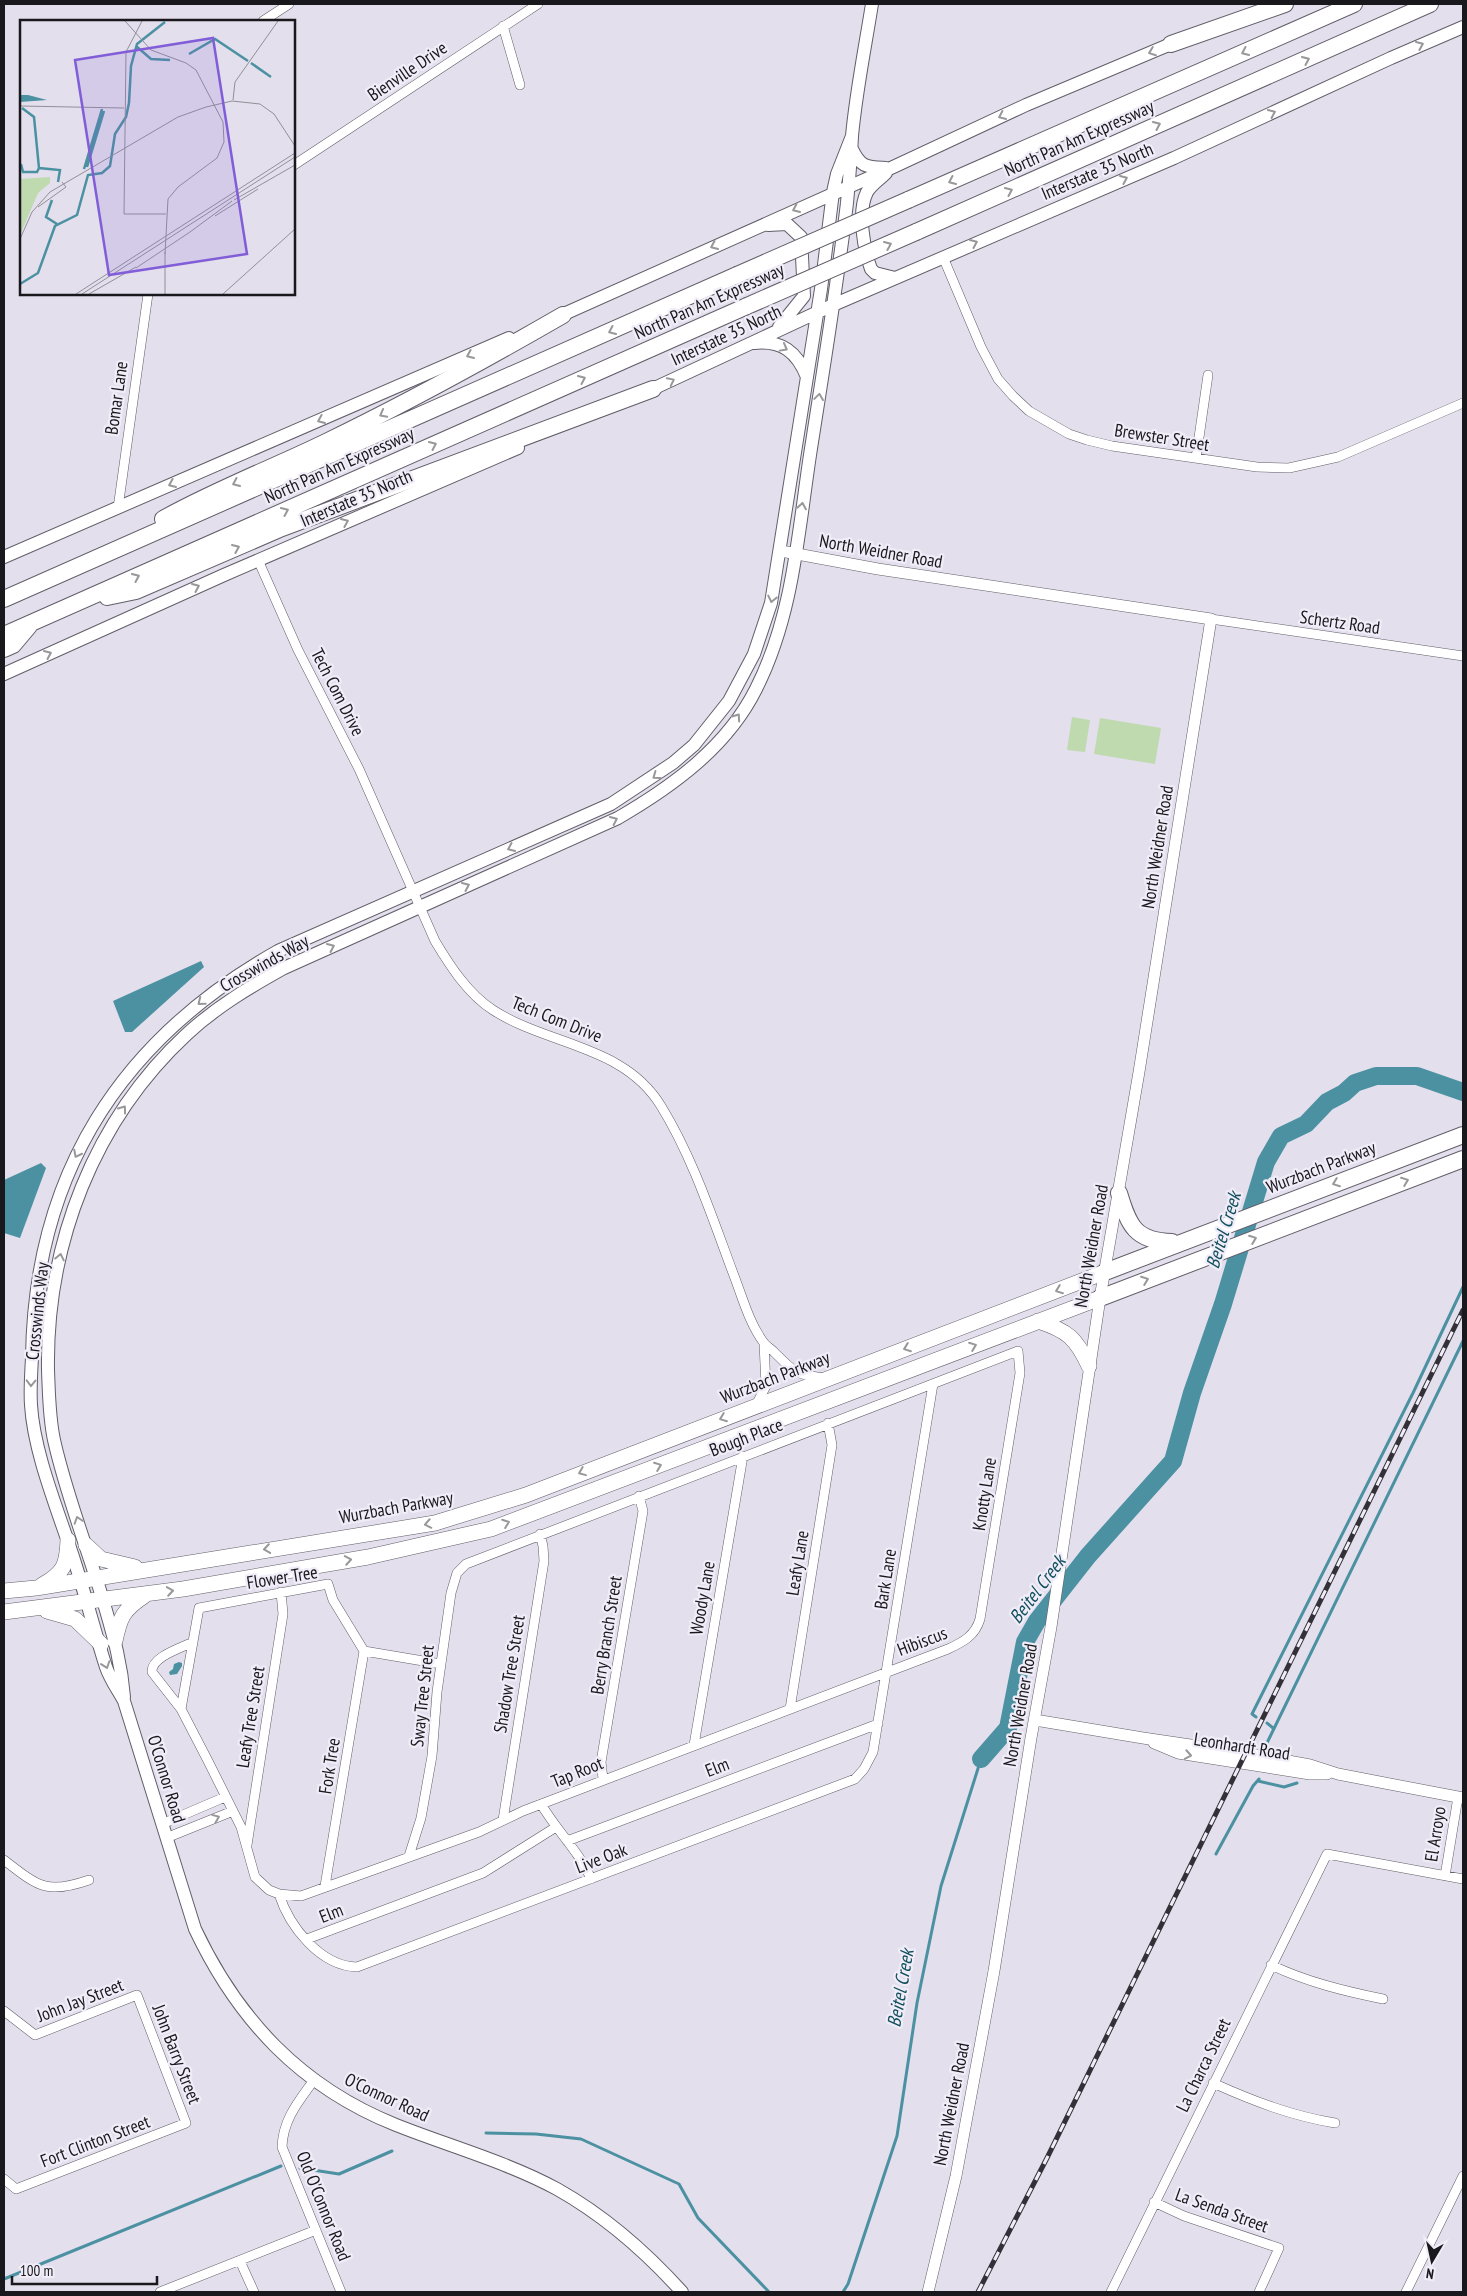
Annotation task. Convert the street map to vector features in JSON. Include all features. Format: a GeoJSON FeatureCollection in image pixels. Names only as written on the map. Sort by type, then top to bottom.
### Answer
{"type":"FeatureCollection","features":[{"type":"Feature","properties":{"kind":"highway"},"geometry":{"type":"LineString","coordinates":[[1171,44],[1285,4]]}},
{"type":"Feature","properties":{"kind":"highway","name":"North Pan Am Expressway"},"geometry":{"type":"LineString","coordinates":[[4,599],[1354,4]]}},
{"type":"Feature","properties":{"kind":"highway","name":"North Pan Am Expressway"},"geometry":{"type":"LineString","coordinates":[[4,635],[1430,4]]}},
{"type":"Feature","properties":{"kind":"highway"},"geometry":{"type":"LineString","coordinates":[[70,571],[196,501],[368,422],[496,354],[564,315]]}},
{"type":"Feature","properties":{"kind":"highway"},"geometry":{"type":"LineString","coordinates":[[75,604],[136,591],[282,528],[653,389]]}},
{"type":"Feature","properties":{"kind":"highway"},"geometry":{"type":"LineString","coordinates":[[4,594],[52,578]]}},
{"type":"Feature","properties":{"kind":"highway"},"geometry":{"type":"LineString","coordinates":[[4,649],[13,645],[32,622]]}},
{"type":"Feature","properties":{"kind":"highway","name":"Wurzbach Parkway"},"geometry":{"type":"LineString","coordinates":[[80,1580],[410,1527],[472,1513],[526,1495],[756,1405],[1463,1135]]}},
{"type":"Feature","properties":{"kind":"highway"},"geometry":{"type":"LineString","coordinates":[[4,1612],[146,1595],[368,1556],[491,1529],[1463,1158]]}},
{"type":"Feature","properties":{"kind":"highway"},"geometry":{"type":"LineString","coordinates":[[1118,1193],[1125,1213],[1136,1232],[1153,1242],[1179,1243]]}},
{"type":"Feature","properties":{"kind":"highway"},"geometry":{"type":"LineString","coordinates":[[1038,1321],[1060,1328],[1071,1337],[1089,1366]]}},
{"type":"Feature","properties":{"kind":"highway"},"geometry":{"type":"LineString","coordinates":[[36,1588],[54,1578],[63,1570],[67,1556],[68,1540]]}},
{"type":"Feature","properties":{"kind":"highway"},"geometry":{"type":"LineString","coordinates":[[86,1545],[101,1559],[119,1565],[147,1569]]}},
{"type":"Feature","properties":{"kind":"highway"},"geometry":{"type":"LineString","coordinates":[[4,1591],[36,1588],[80,1580]]}},
{"type":"Feature","properties":{"kind":"highway"},"geometry":{"type":"LineString","coordinates":[[38,1609],[63,1614],[75,1619],[108,1643],[122,1614],[146,1595]]}},
{"type":"Feature","properties":{"kind":"main road","name":"North Weidner Road"},"geometry":{"type":"LineString","coordinates":[[795,554],[833,305],[849,186],[852,136],[872,4]]}},
{"type":"Feature","properties":{"kind":"main road"},"geometry":{"type":"LineString","coordinates":[[4,558],[564,315],[1026,105],[1260,4]]}},
{"type":"Feature","properties":{"kind":"main road","name":"Interstate 35 North"},"geometry":{"type":"LineString","coordinates":[[4,674],[258,560],[653,389],[776,330],[1174,158],[1382,62],[1463,27]]}},
{"type":"Feature","properties":{"kind":"main road","name":"North Weidner Road"},"geometry":{"type":"LineString","coordinates":[[781,551],[833,192],[837,174],[852,136]]}},
{"type":"Feature","properties":{"kind":"main road"},"geometry":{"type":"LineString","coordinates":[[852,149],[858,162],[869,167],[891,168]]}},
{"type":"Feature","properties":{"kind":"main road"},"geometry":{"type":"LineString","coordinates":[[891,168],[868,190],[864,199],[862,230],[871,269],[875,273],[895,278]]}},
{"type":"Feature","properties":{"kind":"main road"},"geometry":{"type":"LineString","coordinates":[[759,226],[788,224],[801,237],[804,296],[776,330]]}},
{"type":"Feature","properties":{"kind":"main road"},"geometry":{"type":"LineString","coordinates":[[746,344],[773,343],[785,348],[801,362],[807,378]]}},
{"type":"Feature","properties":{"kind":"main road","name":"Crosswinds Way"},"geometry":{"type":"LineString","coordinates":[[80,1580],[45,1470],[31,1406],[35,1296],[44,1244],[70,1168],[87,1134],[139,1060],[177,1021],[204,998],[249,966],[278,951],[611,804],[650,780],[694,745],[729,701],[754,654],[772,603],[781,551]]}},
{"type":"Feature","properties":{"kind":"main road","name":"Crosswinds Way"},"geometry":{"type":"LineString","coordinates":[[103,1600],[54,1438],[49,1406],[48,1347],[56,1274],[68,1223],[89,1169],[118,1115],[170,1052],[188,1034],[213,1013],[260,981],[284,968],[618,818],[660,794],[706,756],[725,735],[749,700],[769,660],[786,610],[795,554]]}},
{"type":"Feature","properties":{"kind":"main road"},"geometry":{"type":"LineString","coordinates":[[694,745],[706,756]]}},
{"type":"Feature","properties":{"kind":"main road"},"geometry":{"type":"LineString","coordinates":[[34,1317],[50,1318]]}},
{"type":"Feature","properties":{"kind":"main road","name":"O'Connor Road"},"geometry":{"type":"LineString","coordinates":[[80,1580],[87,1601],[122,1666],[124,1701],[195,1929],[212,1964],[228,1990],[268,2040],[289,2061],[314,2080],[360,2109],[528,2175],[558,2190],[615,2227],[662,2269],[682,2292]]}},
{"type":"Feature","properties":{"kind":"main road","name":"O'Connor Road"},"geometry":{"type":"LineString","coordinates":[[103,1600],[108,1643]]}},
{"type":"Feature","properties":{"kind":"street"},"geometry":{"type":"LineString","coordinates":[[265,20],[290,4]]}},
{"type":"Feature","properties":{"kind":"street","name":"Bienville Drive"},"geometry":{"type":"LineString","coordinates":[[295,164],[538,4]]}},
{"type":"Feature","properties":{"kind":"street"},"geometry":{"type":"LineString","coordinates":[[503,26],[520,85]]}},
{"type":"Feature","properties":{"kind":"street","name":"Brewster Street"},"geometry":{"type":"LineString","coordinates":[[943,257],[989,363],[1013,396],[1029,411],[1069,434],[1085,439],[1112,446],[1257,467],[1289,468],[1338,458],[1463,403]]}},
{"type":"Feature","properties":{"kind":"street","name":"Bomar Lane"},"geometry":{"type":"LineString","coordinates":[[118,508],[148,295]]}},
{"type":"Feature","properties":{"kind":"street"},"geometry":{"type":"LineString","coordinates":[[1196,458],[1208,375]]}},
{"type":"Feature","properties":{"kind":"street","name":"North Weidner Road"},"geometry":{"type":"LineString","coordinates":[[781,551],[878,570],[1211,619],[1089,1366],[1051,1627],[970,2105],[928,2292]]}},
{"type":"Feature","properties":{"kind":"street","name":"Tech Com Drive"},"geometry":{"type":"LineString","coordinates":[[258,560],[298,650],[359,769],[435,941],[448,962],[482,1001],[514,1022],[540,1034],[596,1052],[614,1062],[646,1087],[658,1100],[683,1143],[749,1313],[764,1344],[791,1370],[802,1375],[826,1379]]}},
{"type":"Feature","properties":{"kind":"street","name":"Schertz Road"},"geometry":{"type":"LineString","coordinates":[[1211,619],[1463,656]]}},
{"type":"Feature","properties":{"kind":"street","name":"Tech Com Drive"},"geometry":{"type":"LineString","coordinates":[[756,1405],[766,1386],[764,1344]]}},
{"type":"Feature","properties":{"kind":"street","name":"Bough Place"},"geometry":{"type":"LineString","coordinates":[[486,1554],[1018,1351]]}},
{"type":"Feature","properties":{"kind":"street","name":"Knotty Lane"},"geometry":{"type":"LineString","coordinates":[[969,1638],[977,1628],[980,1619],[1020,1372],[1018,1351]]}},
{"type":"Feature","properties":{"kind":"street","name":"Bark Lane"},"geometry":{"type":"LineString","coordinates":[[859,1775],[873,1752],[933,1384]]}},
{"type":"Feature","properties":{"kind":"street","name":"Leafy Lane"},"geometry":{"type":"LineString","coordinates":[[790,1709],[832,1445],[828,1423]]}},
{"type":"Feature","properties":{"kind":"street","name":"Woody Lane"},"geometry":{"type":"LineString","coordinates":[[694,1745],[743,1456]]}},
{"type":"Feature","properties":{"kind":"street","name":"Berry Branch Street"},"geometry":{"type":"LineString","coordinates":[[603,1779],[601,1762],[643,1511],[639,1496]]}},
{"type":"Feature","properties":{"kind":"street","name":"Shadow Tree Street"},"geometry":{"type":"LineString","coordinates":[[503,1820],[544,1561],[540,1534]]}},
{"type":"Feature","properties":{"kind":"street","name":"Sway Tree Street"},"geometry":{"type":"LineString","coordinates":[[409,1856],[422,1818],[432,1756],[441,1664],[451,1593],[457,1573],[466,1564],[486,1554]]}},
{"type":"Feature","properties":{"kind":"street","name":"Flower Tree"},"geometry":{"type":"LineString","coordinates":[[193,1642],[199,1610],[328,1584],[333,1600],[364,1651]]}},
{"type":"Feature","properties":{"kind":"street","name":"Leafy Tree Street"},"geometry":{"type":"LineString","coordinates":[[246,1848],[283,1614],[281,1592]]}},
{"type":"Feature","properties":{"kind":"street","name":"Hibiscus"},"geometry":{"type":"LineString","coordinates":[[887,1672],[948,1649],[969,1638]]}},
{"type":"Feature","properties":{"kind":"street"},"geometry":{"type":"LineString","coordinates":[[181,1709],[193,1642]]}},
{"type":"Feature","properties":{"kind":"street"},"geometry":{"type":"LineString","coordinates":[[193,1642],[160,1659],[152,1668],[154,1678],[181,1709],[226,1797],[240,1827],[252,1870],[260,1883],[279,1894],[285,1912],[292,1924],[307,1940]]}},
{"type":"Feature","properties":{"kind":"street"},"geometry":{"type":"LineString","coordinates":[[364,1651],[441,1664]]}},
{"type":"Feature","properties":{"kind":"street","name":"Fork Tree"},"geometry":{"type":"LineString","coordinates":[[325,1886],[364,1651]]}},
{"type":"Feature","properties":{"kind":"street","name":"Tap Root"},"geometry":{"type":"LineString","coordinates":[[279,1894],[301,1896],[479,1832],[503,1820],[603,1779],[887,1672]]}},
{"type":"Feature","properties":{"kind":"street","name":"Leonhardt Road"},"geometry":{"type":"LineString","coordinates":[[1035,1720],[1251,1754],[1310,1765],[1338,1774],[1460,1797]]}},
{"type":"Feature","properties":{"kind":"street","name":"Elm"},"geometry":{"type":"LineString","coordinates":[[567,1841],[878,1724]]}},
{"type":"Feature","properties":{"kind":"street","name":"Live Oak"},"geometry":{"type":"LineString","coordinates":[[307,1940],[327,1958],[357,1967],[846,1782],[859,1775]]}},
{"type":"Feature","properties":{"kind":"street"},"geometry":{"type":"LineString","coordinates":[[162,1824],[226,1797]]}},
{"type":"Feature","properties":{"kind":"street","name":"El Arroyo"},"geometry":{"type":"LineString","coordinates":[[1445,1876],[1460,1797]]}},
{"type":"Feature","properties":{"kind":"street"},"geometry":{"type":"LineString","coordinates":[[541,1804],[556,1827],[576,1851],[591,1879]]}},
{"type":"Feature","properties":{"kind":"street"},"geometry":{"type":"LineString","coordinates":[[166,1838],[233,1811]]}},
{"type":"Feature","properties":{"kind":"street","name":"Elm"},"geometry":{"type":"LineString","coordinates":[[307,1940],[484,1873],[556,1827]]}},
{"type":"Feature","properties":{"kind":"street","name":"La Charca Street"},"geometry":{"type":"LineString","coordinates":[[1111,2292],[1327,1854],[1445,1876]]}},
{"type":"Feature","properties":{"kind":"street"},"geometry":{"type":"LineString","coordinates":[[4,1860],[41,1886],[55,1889],[70,1887],[89,1880]]}},
{"type":"Feature","properties":{"kind":"street"},"geometry":{"type":"LineString","coordinates":[[1445,1876],[1463,1879]]}},
{"type":"Feature","properties":{"kind":"street"},"geometry":{"type":"LineString","coordinates":[[1271,1965],[1294,1976],[1324,1986],[1383,1999]]}},
{"type":"Feature","properties":{"kind":"street","name":"John Jay Street"},"geometry":{"type":"LineString","coordinates":[[4,2011],[35,2035],[137,1995]]}},
{"type":"Feature","properties":{"kind":"street","name":"John Barry Street"},"geometry":{"type":"LineString","coordinates":[[137,1995],[186,2123]]}},
{"type":"Feature","properties":{"kind":"street","name":"Old O'Connor Road"},"geometry":{"type":"LineString","coordinates":[[314,2080],[287,2120],[282,2146],[341,2292]]}},
{"type":"Feature","properties":{"kind":"street"},"geometry":{"type":"LineString","coordinates":[[1213,2084],[1268,2107],[1308,2119],[1335,2123]]}},
{"type":"Feature","properties":{"kind":"street","name":"Fort Clinton Street"},"geometry":{"type":"LineString","coordinates":[[4,2179],[16,2189],[186,2123]]}},
{"type":"Feature","properties":{"kind":"street"},"geometry":{"type":"LineString","coordinates":[[1406,2292],[1463,2176]]}},
{"type":"Feature","properties":{"kind":"street","name":"La Senda Street"},"geometry":{"type":"LineString","coordinates":[[1154,2202],[1184,2216],[1279,2248],[1259,2292]]}},
{"type":"Feature","properties":{"kind":"street"},"geometry":{"type":"LineString","coordinates":[[160,2292],[316,2230]]}},
{"type":"Feature","properties":{"kind":"street"},"geometry":{"type":"LineString","coordinates":[[240,2261],[254,2292]]}},
{"type":"Feature","properties":{"kind":"green space"},"geometry":{"type":"Polygon","coordinates":[[[1072,717],[1090,720],[1085,752],[1067,750],[1072,717]]]}},
{"type":"Feature","properties":{"kind":"green space"},"geometry":{"type":"Polygon","coordinates":[[[1100,718],[1161,728],[1155,764],[1094,754],[1100,718]]]}},
{"type":"Feature","properties":{"kind":"water"},"geometry":{"type":"Polygon","coordinates":[[[201,961],[204,967],[132,1032],[125,1032],[113,1001],[201,961]]]}},
{"type":"Feature","properties":{"kind":"water"},"geometry":{"type":"Polygon","coordinates":[[[41,1163],[46,1168],[20,1238],[4,1233],[4,1180],[41,1163]]]}},
{"type":"Feature","properties":{"kind":"water"},"geometry":{"type":"Polygon","coordinates":[[[182,1663],[182,1666],[177,1674],[170,1675],[169,1672],[173,1669],[174,1664],[182,1663]]]}},
{"type":"Feature","properties":{"kind":"waterway","name":"Beitel Creek"},"geometry":{"type":"LineString","coordinates":[[981,1759],[1008,1728],[1025,1642],[1037,1621],[1088,1556],[1173,1461],[1192,1393],[1223,1304],[1266,1162],[1281,1136],[1306,1124],[1327,1102],[1344,1093],[1355,1083],[1376,1076],[1417,1076],[1463,1092]]}},
{"type":"Feature","properties":{"kind":"waterway"},"geometry":{"type":"LineString","coordinates":[[1256,1717],[1252,1714],[1413,1393],[1463,1287]]}},
{"type":"Feature","properties":{"kind":"waterway"},"geometry":{"type":"LineString","coordinates":[[1266,1745],[1463,1341]]}},
{"type":"Feature","properties":{"kind":"waterway"},"geometry":{"type":"LineString","coordinates":[[1267,1723],[1273,1728]]}},
{"type":"Feature","properties":{"kind":"waterway","name":"Beitel Creek"},"geometry":{"type":"LineString","coordinates":[[843,2292],[848,2284],[897,2136],[917,2003],[941,1886],[981,1759]]}},
{"type":"Feature","properties":{"kind":"waterway"},"geometry":{"type":"LineString","coordinates":[[1216,1854],[1253,1786],[1259,1779]]}},
{"type":"Feature","properties":{"kind":"waterway"},"geometry":{"type":"LineString","coordinates":[[1258,1781],[1284,1787],[1297,1783]]}},
{"type":"Feature","properties":{"kind":"waterway"},"geometry":{"type":"LineString","coordinates":[[486,2133],[536,2134],[581,2139],[679,2184],[698,2218],[769,2292]]}},
{"type":"Feature","properties":{"kind":"waterway"},"geometry":{"type":"LineString","coordinates":[[300,2168],[339,2174],[392,2151]]}},
{"type":"Feature","properties":{"kind":"waterway"},"geometry":{"type":"LineString","coordinates":[[4,2279],[281,2166]]}},
{"type":"Feature","properties":{"kind":"railway"},"geometry":{"type":"LineString","coordinates":[[978,2292],[1047,2158],[1463,1310]]}}]}
